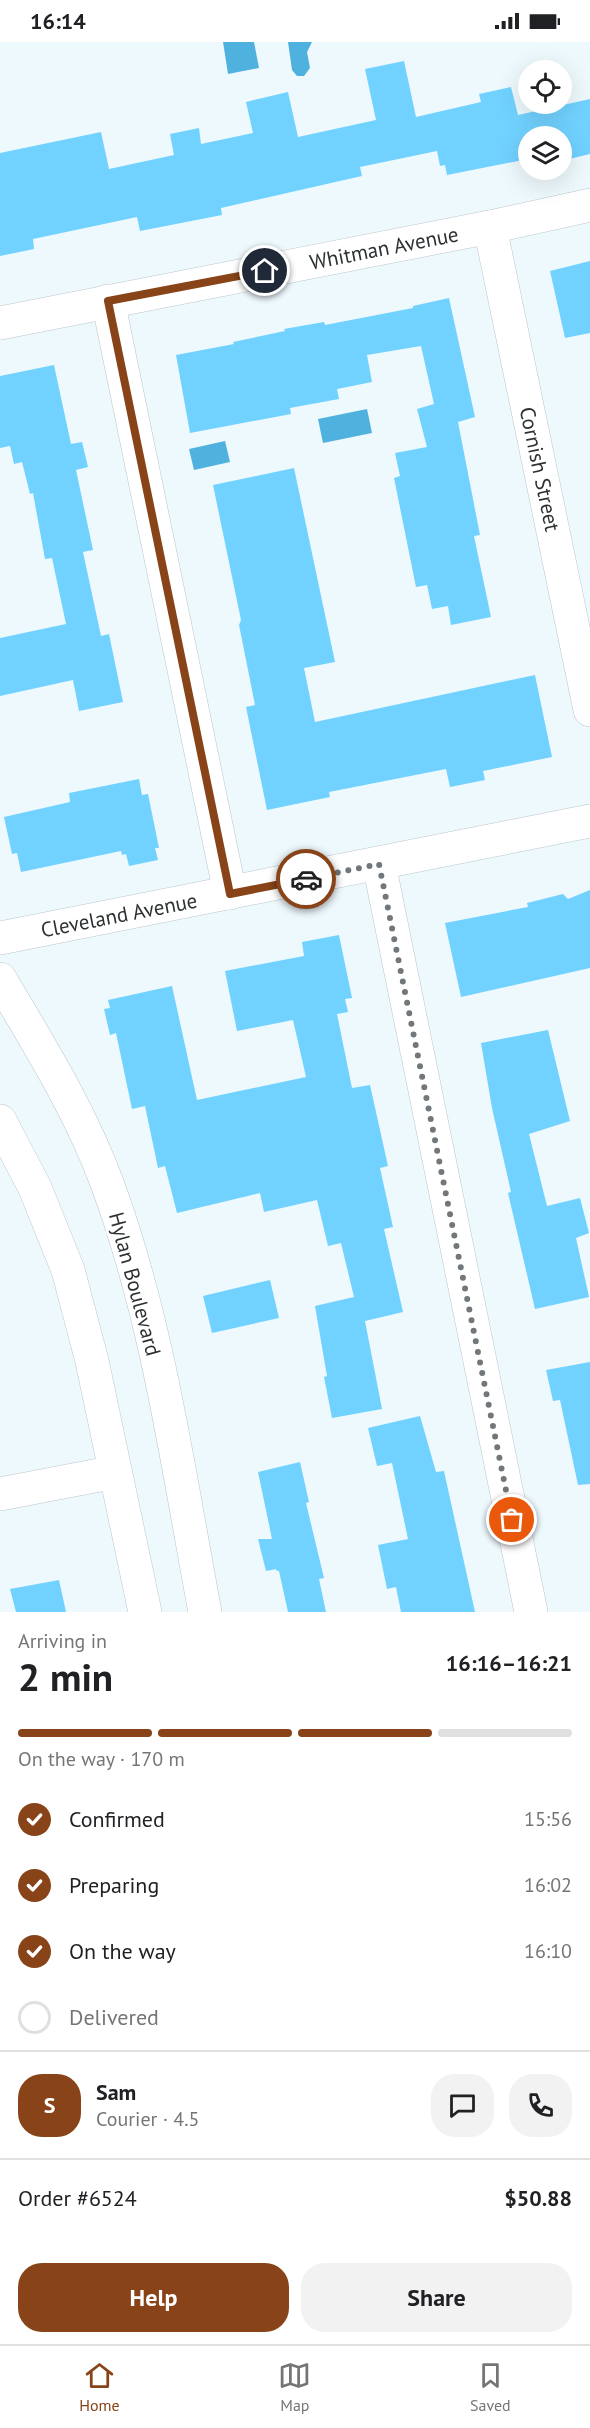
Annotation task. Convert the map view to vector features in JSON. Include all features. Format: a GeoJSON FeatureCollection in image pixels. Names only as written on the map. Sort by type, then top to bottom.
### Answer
{"type":"FeatureCollection","features":[{"type":"Feature","properties":{"kind":"street","name":"Whitman Avenue"},"geometry":{"type":"LineString","coordinates":[[0,323],[490,228],[590,205]]}},
{"type":"Feature","properties":{"kind":"street","name":"Cornish Street"},"geometry":{"type":"LineString","coordinates":[[490,228],[590,710]]}},
{"type":"Feature","properties":{"kind":"street"},"geometry":{"type":"LineString","coordinates":[[108,301],[230,894]]}},
{"type":"Feature","properties":{"kind":"street","name":"Cleveland Avenue"},"geometry":{"type":"LineString","coordinates":[[0,938],[230,894],[590,820]]}},
{"type":"Feature","properties":{"kind":"street"},"geometry":{"type":"LineString","coordinates":[[379,864],[531,1612]]}},
{"type":"Feature","properties":{"kind":"street","name":"Hylan Boulevard"},"geometry":{"type":"LineString","coordinates":[[0,979],[63,1086],[106,1182],[120,1222],[149,1327],[205,1612]]}},
{"type":"Feature","properties":{"kind":"street"},"geometry":{"type":"LineString","coordinates":[[0,1121],[35,1188],[68,1270],[92,1361],[145,1612]]}},
{"type":"Feature","properties":{"kind":"street"},"geometry":{"type":"LineString","coordinates":[[0,1494],[115,1472]]}},
{"type":"Feature","properties":{"kind":"water"},"geometry":{"type":"Polygon","coordinates":[[[223,42],[254,42],[259,68],[228,74],[223,42]]]}},
{"type":"Feature","properties":{"kind":"water"},"geometry":{"type":"Polygon","coordinates":[[[288,42],[312,42],[307,52],[310,68],[304,76],[297,76],[292,70],[288,42]]]}},
{"type":"Feature","properties":{"kind":"water"},"geometry":{"type":"Polygon","coordinates":[[[367,409],[372,433],[323,443],[318,419],[367,409]]]}},
{"type":"Feature","properties":{"kind":"water"},"geometry":{"type":"Polygon","coordinates":[[[225,441],[230,462],[194,470],[189,449],[225,441]]]}},
{"type":"Feature","properties":{"kind":"building"},"geometry":{"type":"Polygon","coordinates":[[[404,61],[416,117],[481,102],[479,94],[511,87],[518,115],[572,114],[572,103],[590,99],[590,154],[572,158],[572,126],[518,126],[518,161],[447,175],[445,165],[440,166],[437,151],[360,167],[362,176],[221,208],[222,215],[140,231],[137,217],[33,239],[34,249],[0,256],[0,153],[101,132],[109,169],[174,155],[170,134],[199,128],[201,144],[253,133],[246,102],[288,92],[298,137],[376,120],[365,69],[404,61]]]}},
{"type":"Feature","properties":{"kind":"building"},"geometry":{"type":"Polygon","coordinates":[[[590,261],[590,333],[565,338],[550,271],[590,261]]]}},
{"type":"Feature","properties":{"kind":"building"},"geometry":{"type":"Polygon","coordinates":[[[449,298],[475,417],[458,422],[480,535],[474,536],[491,617],[451,625],[448,606],[432,609],[427,585],[416,587],[394,478],[400,476],[395,453],[427,447],[417,409],[434,404],[421,346],[367,355],[372,382],[337,389],[339,399],[290,408],[291,414],[190,433],[176,355],[234,344],[233,342],[285,331],[284,329],[324,322],[325,325],[413,308],[413,306],[449,298]]]}},
{"type":"Feature","properties":{"kind":"building"},"geometry":{"type":"Polygon","coordinates":[[[54,365],[71,444],[82,442],[88,467],[76,470],[93,550],[83,552],[101,636],[109,634],[123,702],[79,711],[73,680],[0,696],[0,638],[66,624],[52,558],[45,559],[33,493],[30,494],[22,462],[14,464],[10,446],[0,448],[0,376],[54,365]]]}},
{"type":"Feature","properties":{"kind":"building"},"geometry":{"type":"Polygon","coordinates":[[[294,468],[335,662],[304,668],[315,722],[535,675],[552,757],[483,771],[485,780],[450,787],[446,769],[329,792],[330,797],[267,810],[246,707],[255,705],[239,625],[241,620],[213,485],[294,468]]]}},
{"type":"Feature","properties":{"kind":"building"},"geometry":{"type":"Polygon","coordinates":[[[139,779],[142,795],[148,794],[159,848],[155,848],[158,860],[129,866],[126,854],[122,855],[121,851],[21,872],[17,853],[12,854],[4,817],[70,802],[69,793],[139,779]]]}},
{"type":"Feature","properties":{"kind":"building"},"geometry":{"type":"Polygon","coordinates":[[[590,890],[590,968],[461,997],[445,923],[528,907],[527,903],[563,894],[568,899],[590,890]]]}},
{"type":"Feature","properties":{"kind":"building"},"geometry":{"type":"Polygon","coordinates":[[[339,935],[352,998],[345,999],[348,1012],[337,1014],[352,1088],[370,1085],[388,1166],[380,1168],[393,1227],[384,1229],[403,1312],[365,1321],[382,1409],[332,1418],[315,1306],[354,1297],[341,1243],[328,1246],[317,1200],[264,1212],[260,1193],[177,1213],[165,1166],[158,1168],[145,1106],[132,1109],[116,1033],[110,1035],[104,1009],[110,1008],[108,1000],[172,986],[197,1100],[306,1077],[293,1020],[237,1031],[225,971],[304,956],[302,942],[339,935]]]}},
{"type":"Feature","properties":{"kind":"building"},"geometry":{"type":"Polygon","coordinates":[[[548,1030],[570,1121],[529,1134],[547,1206],[580,1198],[589,1233],[576,1238],[589,1297],[535,1309],[508,1193],[511,1192],[492,1108],[481,1043],[548,1030]]]}},
{"type":"Feature","properties":{"kind":"building"},"geometry":{"type":"Polygon","coordinates":[[[270,1280],[279,1318],[212,1333],[203,1296],[270,1280]]]}},
{"type":"Feature","properties":{"kind":"building"},"geometry":{"type":"Polygon","coordinates":[[[590,1362],[590,1484],[578,1485],[560,1400],[553,1401],[546,1370],[590,1362]]]}},
{"type":"Feature","properties":{"kind":"building"},"geometry":{"type":"Polygon","coordinates":[[[420,1416],[436,1472],[444,1471],[475,1612],[401,1612],[396,1587],[387,1589],[378,1545],[408,1539],[392,1463],[377,1466],[368,1428],[420,1416]]]}},
{"type":"Feature","properties":{"kind":"building"},"geometry":{"type":"Polygon","coordinates":[[[300,1462],[309,1502],[306,1503],[324,1578],[319,1579],[326,1612],[288,1612],[279,1571],[276,1569],[266,1571],[258,1539],[272,1539],[258,1472],[300,1462]]]}},
{"type":"Feature","properties":{"kind":"building"},"geometry":{"type":"Polygon","coordinates":[[[59,1580],[66,1612],[16,1612],[10,1589],[59,1580]]]}},
{"type":"Feature","properties":{"kind":"way so far"},"geometry":{"type":"LineString","coordinates":[[306,879],[379,864],[512,1520]]}},
{"type":"Feature","properties":{"kind":"route"},"geometry":{"type":"LineString","coordinates":[[265,271],[108,301],[230,894],[306,879]]}}]}
